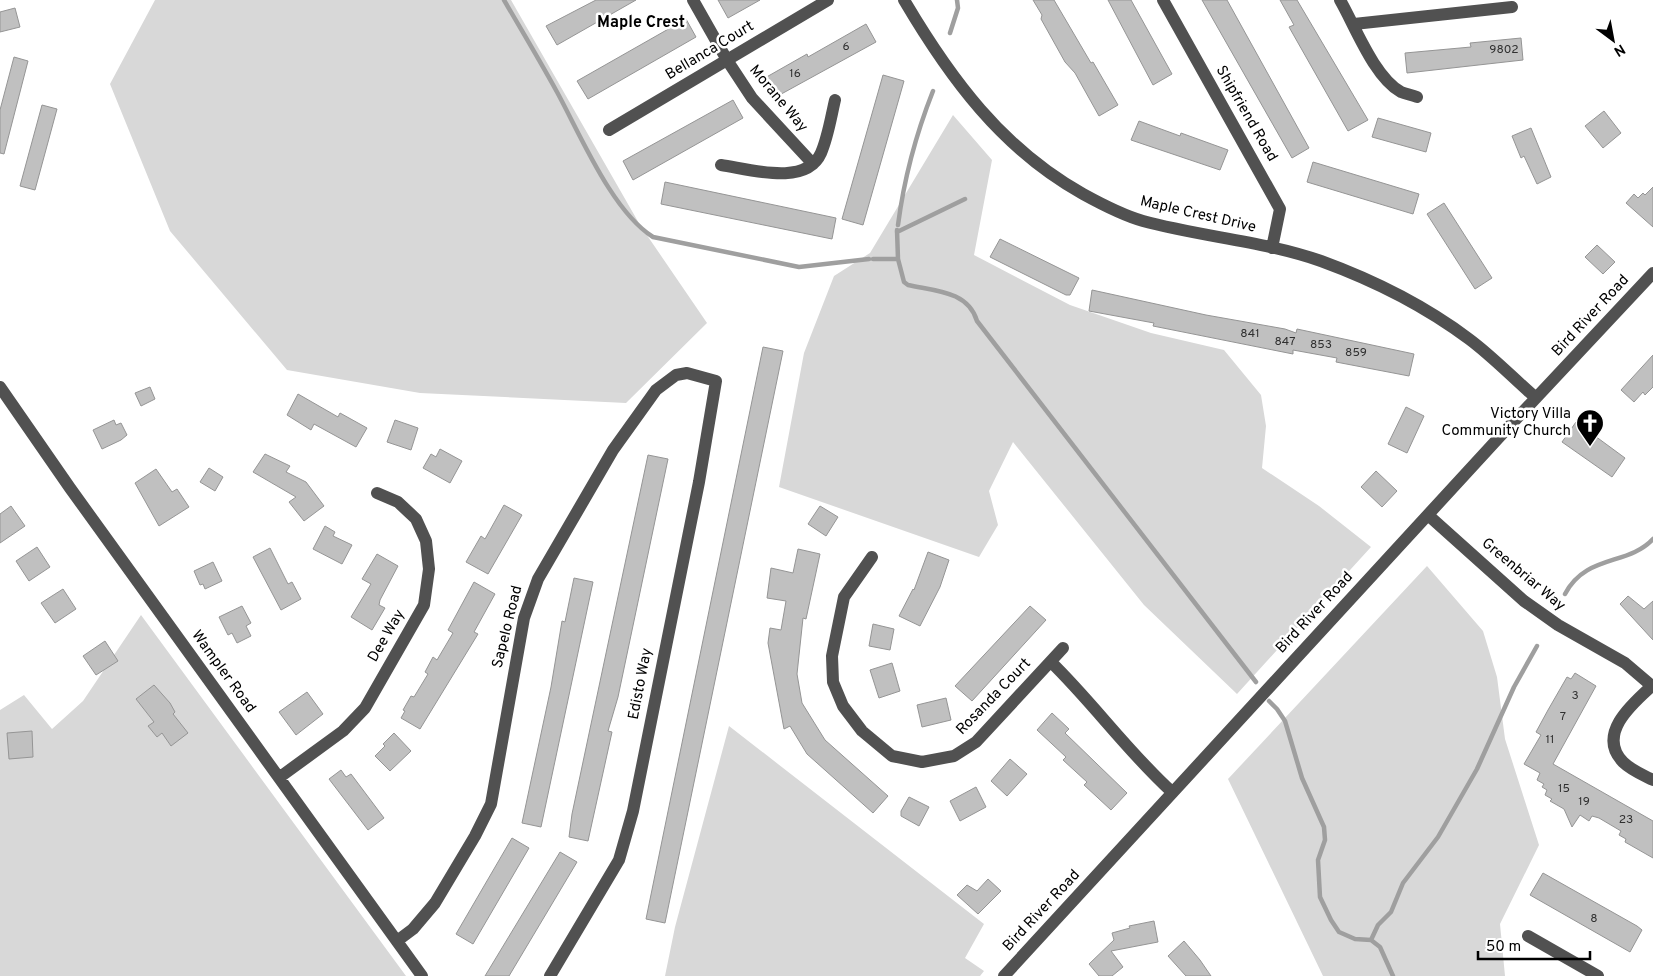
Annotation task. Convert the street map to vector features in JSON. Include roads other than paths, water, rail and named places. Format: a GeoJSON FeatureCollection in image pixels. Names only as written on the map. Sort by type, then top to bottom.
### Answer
{"type":"FeatureCollection","features":[{"type":"Feature","properties":{"kind":"street","name":"Morane Way"},"geometry":{"type":"LineString","coordinates":[[693,0],[727,60],[752,98],[813,164],[821,152],[835,100]]}},
{"type":"Feature","properties":{"kind":"street","name":"Bellanca Court"},"geometry":{"type":"LineString","coordinates":[[609,130],[828,0]]}},
{"type":"Feature","properties":{"kind":"street","name":"Maple Crest Drive"},"geometry":{"type":"LineString","coordinates":[[904,0],[932,47],[976,106],[1000,132],[1030,159],[1066,184],[1110,208],[1140,220],[1188,232],[1272,248],[1320,261],[1370,281],[1432,314],[1470,340],[1536,398]]}},
{"type":"Feature","properties":{"kind":"street","name":"Shipfriend Road"},"geometry":{"type":"LineString","coordinates":[[1163,0],[1280,209],[1272,248]]}},
{"type":"Feature","properties":{"kind":"street"},"geometry":{"type":"LineString","coordinates":[[1340,0],[1383,74],[1401,92],[1416,97]]}},
{"type":"Feature","properties":{"kind":"street"},"geometry":{"type":"LineString","coordinates":[[1354,24],[1512,7]]}},
{"type":"Feature","properties":{"kind":"street"},"geometry":{"type":"LineString","coordinates":[[721,165],[788,174],[808,168],[813,164]]}},
{"type":"Feature","properties":{"kind":"street","name":"Bird River Road"},"geometry":{"type":"LineString","coordinates":[[1004,976],[1428,514],[1653,273]]}},
{"type":"Feature","properties":{"kind":"street","name":"Sapelo Road"},"geometry":{"type":"LineString","coordinates":[[397,941],[413,929],[436,903],[475,836],[491,804],[524,618],[538,579],[612,450],[656,390],[676,375],[687,373],[716,381]]}},
{"type":"Feature","properties":{"kind":"street","name":"Edisto Way"},"geometry":{"type":"LineString","coordinates":[[550,976],[616,866],[624,845],[699,482],[716,381]]}},
{"type":"Feature","properties":{"kind":"street","name":"Wampler Road"},"geometry":{"type":"LineString","coordinates":[[0,387],[122,561],[280,777],[422,976]]}},
{"type":"Feature","properties":{"kind":"street","name":"Dee Way"},"geometry":{"type":"LineString","coordinates":[[280,777],[343,731],[365,708],[424,604],[429,569],[426,541],[416,519],[398,502],[377,493]]}},
{"type":"Feature","properties":{"kind":"street","name":"Greenbriar Way"},"geometry":{"type":"LineString","coordinates":[[1428,514],[1524,601],[1558,625],[1625,664],[1653,686],[1632,703],[1616,726],[1614,738],[1616,750],[1622,761],[1653,780]]}},
{"type":"Feature","properties":{"kind":"street","name":"Rosanda Court"},"geometry":{"type":"LineString","coordinates":[[872,557],[844,597],[832,656],[833,682],[843,706],[862,731],[892,756],[922,762],[954,756],[976,742],[1063,648]]}},
{"type":"Feature","properties":{"kind":"street","name":"Rosanda Court"},"geometry":{"type":"LineString","coordinates":[[1051,662],[1078,689],[1140,763],[1172,792]]}},
{"type":"Feature","properties":{"kind":"street"},"geometry":{"type":"LineString","coordinates":[[1528,936],[1598,976]]}},
{"type":"Feature","properties":{"kind":"waterway"},"geometry":{"type":"LineString","coordinates":[[504,0],[551,80],[587,150],[611,191],[624,210],[653,237],[799,267],[869,259]]}},
{"type":"Feature","properties":{"kind":"waterway"},"geometry":{"type":"LineString","coordinates":[[950,33],[958,8],[957,0]]}},
{"type":"Feature","properties":{"kind":"waterway"},"geometry":{"type":"LineString","coordinates":[[898,225],[911,157],[933,91]]}},
{"type":"Feature","properties":{"kind":"waterway"},"geometry":{"type":"LineString","coordinates":[[897,232],[965,199]]}},
{"type":"Feature","properties":{"kind":"waterway"},"geometry":{"type":"LineString","coordinates":[[897,230],[898,259],[904,282],[908,285],[949,294],[958,298],[973,311],[977,321],[1256,682]]}},
{"type":"Feature","properties":{"kind":"waterway"},"geometry":{"type":"LineString","coordinates":[[873,259],[898,259]]}},
{"type":"Feature","properties":{"kind":"waterway"},"geometry":{"type":"LineString","coordinates":[[1565,594],[1574,581],[1584,572],[1595,566],[1632,553],[1653,539]]}},
{"type":"Feature","properties":{"kind":"waterway"},"geometry":{"type":"LineString","coordinates":[[1371,940],[1378,925],[1391,912],[1403,883],[1438,837],[1477,769],[1514,687],[1537,646]]}},
{"type":"Feature","properties":{"kind":"waterway"},"geometry":{"type":"LineString","coordinates":[[1269,701],[1285,721],[1302,778],[1324,827],[1325,840],[1318,860],[1320,897],[1339,932],[1355,939],[1371,940],[1380,947],[1393,976]]}},
{"type":"Feature","properties":{"kind":"place","name":"Victory Villa Community Church"},"geometry":{"type":"Point","coordinates":[1590,447]}},
{"type":"Feature","properties":{"kind":"district","name":"Maple Crest"},"geometry":{"type":"Point","coordinates":[641,23]}}]}
